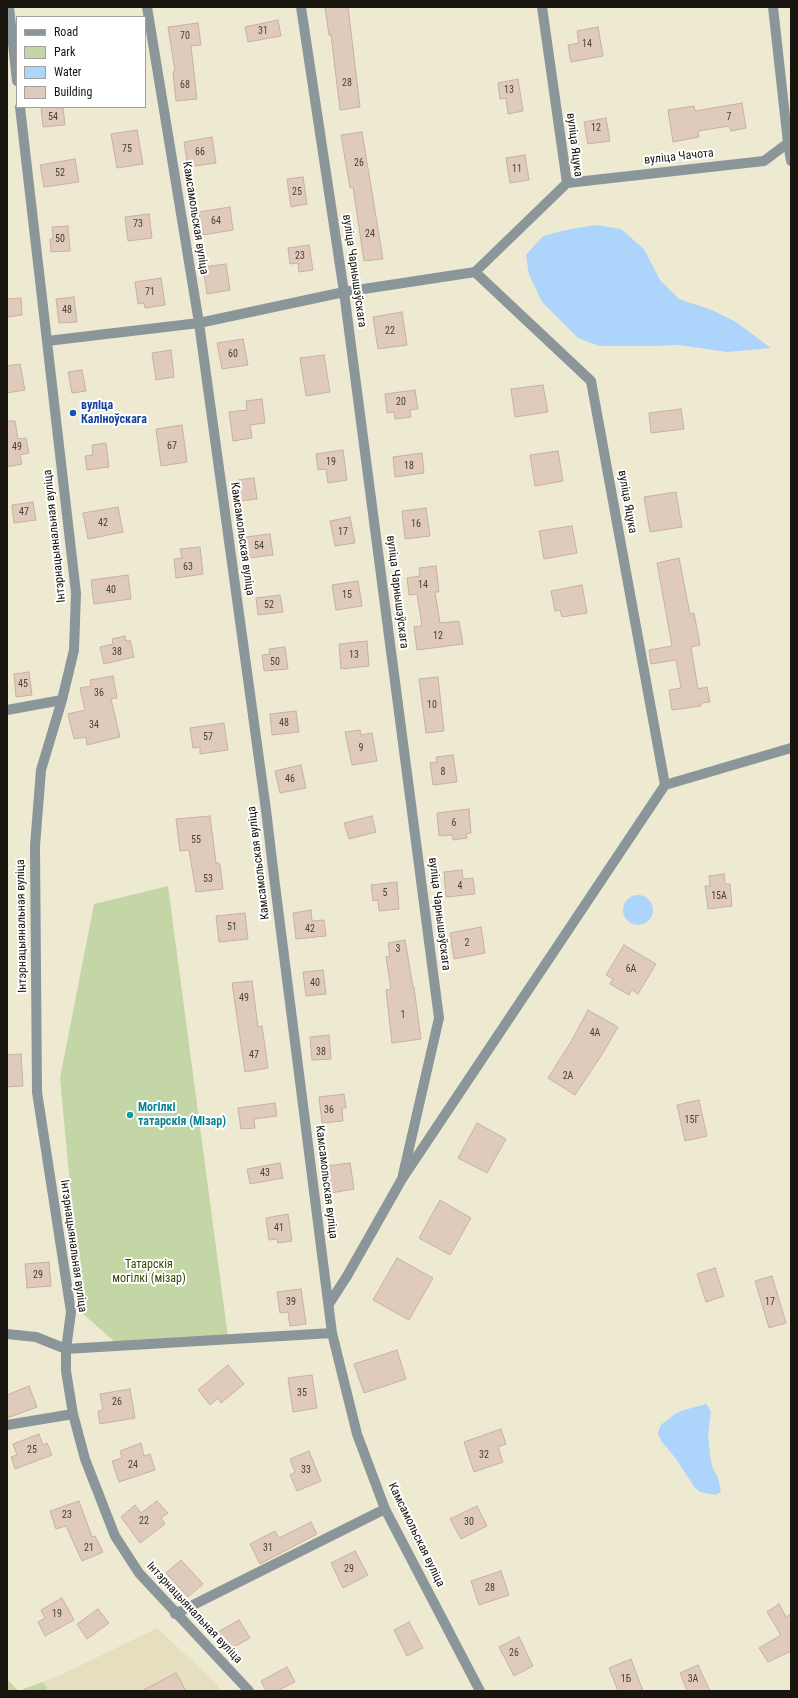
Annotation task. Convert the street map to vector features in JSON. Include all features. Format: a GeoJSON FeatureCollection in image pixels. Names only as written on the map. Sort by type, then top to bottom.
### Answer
{"type":"FeatureCollection","features":[{"type":"Feature","properties":{"kind":"street"},"geometry":{"type":"LineString","coordinates":[[10,7],[16,70]]}},
{"type":"Feature","properties":{"kind":"street","name":"Камсамольская вуліца"},"geometry":{"type":"LineString","coordinates":[[147,7],[199,323],[266,810],[332,1333],[357,1434],[386,1509],[480,1691]]}},
{"type":"Feature","properties":{"kind":"street","name":"вуліца Чарнышэўскага"},"geometry":{"type":"LineString","coordinates":[[301,7],[344,292],[439,1018],[402,1179]]}},
{"type":"Feature","properties":{"kind":"street","name":"вуліца Яцука"},"geometry":{"type":"LineString","coordinates":[[542,7],[567,183],[475,272],[591,381],[665,785]]}},
{"type":"Feature","properties":{"kind":"street"},"geometry":{"type":"LineString","coordinates":[[773,7],[791,161]]}},
{"type":"Feature","properties":{"kind":"street","name":"Інтэрнацыянальная вуліца"},"geometry":{"type":"LineString","coordinates":[[20,108],[76,593],[74,650],[62,700],[41,770],[34,846],[37,1092],[71,1312],[66,1349],[66,1371],[73,1414],[85,1459],[115,1536],[139,1573],[175,1614],[249,1691]]}},
{"type":"Feature","properties":{"kind":"street","name":"вуліца Чачота"},"geometry":{"type":"LineString","coordinates":[[567,183],[764,161],[788,143]]}},
{"type":"Feature","properties":{"kind":"street"},"geometry":{"type":"LineString","coordinates":[[47,341],[199,323],[344,292],[475,272]]}},
{"type":"Feature","properties":{"kind":"street"},"geometry":{"type":"LineString","coordinates":[[7,710],[62,700]]}},
{"type":"Feature","properties":{"kind":"street"},"geometry":{"type":"LineString","coordinates":[[665,785],[791,748]]}},
{"type":"Feature","properties":{"kind":"street","name":"вуліца Чарнышэўскага"},"geometry":{"type":"LineString","coordinates":[[329,1304],[347,1276],[402,1179],[665,785]]}},
{"type":"Feature","properties":{"kind":"street"},"geometry":{"type":"LineString","coordinates":[[7,1334],[36,1338],[66,1349],[332,1333]]}},
{"type":"Feature","properties":{"kind":"street"},"geometry":{"type":"LineString","coordinates":[[7,1425],[73,1414]]}},
{"type":"Feature","properties":{"kind":"street"},"geometry":{"type":"LineString","coordinates":[[175,1614],[386,1509]]}},
{"type":"Feature","properties":{"kind":"shaded area"},"geometry":{"type":"Polygon","coordinates":[[[157,1628],[216,1683],[221,1691],[19,1691],[63,1674],[157,1628]]]}},
{"type":"Feature","properties":{"kind":"shaded area"},"geometry":{"type":"Polygon","coordinates":[[[7,1679],[19,1691],[7,1691],[7,1679]]]}},
{"type":"Feature","properties":{"kind":"green space","name":"Татарскія могілкі (мізар)"},"geometry":{"type":"Polygon","coordinates":[[[168,886],[228,1337],[117,1344],[82,1313],[60,1078],[94,904],[168,886]]]}},
{"type":"Feature","properties":{"kind":"green space"},"geometry":{"type":"Polygon","coordinates":[[[7,1679],[18,1691],[7,1691],[7,1679]]]}},
{"type":"Feature","properties":{"kind":"green space"},"geometry":{"type":"Polygon","coordinates":[[[43,1682],[48,1691],[18,1691],[43,1682]]]}},
{"type":"Feature","properties":{"kind":"water"},"geometry":{"type":"Polygon","coordinates":[[[597,225],[621,229],[644,249],[660,280],[679,299],[712,310],[736,322],[771,348],[727,352],[679,345],[599,346],[578,338],[542,302],[529,275],[526,255],[543,236],[570,229],[597,225]]]}},
{"type":"Feature","properties":{"kind":"water"},"geometry":{"type":"Polygon","coordinates":[[[638,895],[644,896],[652,904],[652,916],[644,924],[638,925],[632,924],[624,916],[623,910],[624,904],[632,896],[638,895]]]}},
{"type":"Feature","properties":{"kind":"water"},"geometry":{"type":"Polygon","coordinates":[[[706,1404],[711,1411],[708,1436],[710,1456],[713,1469],[718,1478],[721,1492],[715,1495],[700,1492],[695,1488],[676,1459],[662,1442],[658,1434],[662,1424],[675,1414],[706,1404]]]}},
{"type":"Feature","properties":{"kind":"building"},"geometry":{"type":"Polygon","coordinates":[[[325,7],[348,7],[360,107],[340,110],[331,35],[329,35],[325,7]]]}},
{"type":"Feature","properties":{"kind":"building"},"geometry":{"type":"Polygon","coordinates":[[[278,20],[281,36],[248,42],[245,27],[278,20]]]}},
{"type":"Feature","properties":{"kind":"building"},"geometry":{"type":"Polygon","coordinates":[[[198,23],[201,45],[191,46],[197,99],[176,101],[173,72],[175,71],[168,27],[198,23]]]}},
{"type":"Feature","properties":{"kind":"building"},"geometry":{"type":"Polygon","coordinates":[[[598,27],[603,56],[571,62],[568,45],[579,43],[577,31],[598,27]]]}},
{"type":"Feature","properties":{"kind":"building"},"geometry":{"type":"Polygon","coordinates":[[[518,79],[523,111],[508,114],[506,98],[500,99],[498,83],[518,79]]]}},
{"type":"Feature","properties":{"kind":"building"},"geometry":{"type":"Polygon","coordinates":[[[742,103],[746,128],[731,131],[729,126],[698,131],[699,137],[673,142],[668,110],[694,106],[695,111],[742,103]]]}},
{"type":"Feature","properties":{"kind":"building"},"geometry":{"type":"Polygon","coordinates":[[[41,108],[63,108],[65,125],[43,127],[41,108]]]}},
{"type":"Feature","properties":{"kind":"building"},"geometry":{"type":"Polygon","coordinates":[[[606,118],[610,141],[588,144],[584,122],[606,118]]]}},
{"type":"Feature","properties":{"kind":"building"},"geometry":{"type":"Polygon","coordinates":[[[137,130],[143,164],[117,168],[111,134],[137,130]]]}},
{"type":"Feature","properties":{"kind":"building"},"geometry":{"type":"Polygon","coordinates":[[[362,132],[383,259],[364,261],[353,187],[350,188],[341,135],[362,132]]]}},
{"type":"Feature","properties":{"kind":"building"},"geometry":{"type":"Polygon","coordinates":[[[212,137],[216,163],[188,167],[184,142],[212,137]]]}},
{"type":"Feature","properties":{"kind":"building"},"geometry":{"type":"Polygon","coordinates":[[[525,155],[529,180],[510,183],[506,158],[525,155]]]}},
{"type":"Feature","properties":{"kind":"building"},"geometry":{"type":"Polygon","coordinates":[[[75,159],[79,182],[44,187],[40,165],[75,159]]]}},
{"type":"Feature","properties":{"kind":"building"},"geometry":{"type":"Polygon","coordinates":[[[303,177],[307,204],[291,207],[287,179],[303,177]]]}},
{"type":"Feature","properties":{"kind":"building"},"geometry":{"type":"Polygon","coordinates":[[[230,207],[233,230],[203,235],[199,212],[230,207]]]}},
{"type":"Feature","properties":{"kind":"building"},"geometry":{"type":"Polygon","coordinates":[[[149,214],[152,238],[128,241],[125,217],[149,214]]]}},
{"type":"Feature","properties":{"kind":"building"},"geometry":{"type":"Polygon","coordinates":[[[68,226],[70,251],[51,252],[50,239],[53,239],[52,227],[68,226]]]}},
{"type":"Feature","properties":{"kind":"building"},"geometry":{"type":"Polygon","coordinates":[[[309,245],[313,270],[299,272],[298,263],[290,264],[288,248],[309,245]]]}},
{"type":"Feature","properties":{"kind":"building"},"geometry":{"type":"Polygon","coordinates":[[[226,264],[230,290],[207,294],[203,267],[226,264]]]}},
{"type":"Feature","properties":{"kind":"building"},"geometry":{"type":"Polygon","coordinates":[[[161,278],[165,305],[145,308],[144,303],[138,304],[135,282],[161,278]]]}},
{"type":"Feature","properties":{"kind":"building"},"geometry":{"type":"Polygon","coordinates":[[[74,297],[77,322],[59,323],[56,299],[74,297]]]}},
{"type":"Feature","properties":{"kind":"building"},"geometry":{"type":"Polygon","coordinates":[[[21,298],[22,315],[7,317],[7,299],[21,298]]]}},
{"type":"Feature","properties":{"kind":"building"},"geometry":{"type":"Polygon","coordinates":[[[402,312],[407,345],[378,349],[373,317],[402,312]]]}},
{"type":"Feature","properties":{"kind":"building"},"geometry":{"type":"Polygon","coordinates":[[[243,339],[248,365],[222,369],[217,343],[243,339]]]}},
{"type":"Feature","properties":{"kind":"building"},"geometry":{"type":"Polygon","coordinates":[[[171,350],[174,377],[156,380],[152,353],[171,350]]]}},
{"type":"Feature","properties":{"kind":"building"},"geometry":{"type":"Polygon","coordinates":[[[324,355],[330,392],[306,396],[300,358],[324,355]]]}},
{"type":"Feature","properties":{"kind":"building"},"geometry":{"type":"Polygon","coordinates":[[[20,364],[25,390],[7,393],[7,366],[20,364]]]}},
{"type":"Feature","properties":{"kind":"building"},"geometry":{"type":"Polygon","coordinates":[[[82,370],[86,391],[72,393],[68,372],[82,370]]]}},
{"type":"Feature","properties":{"kind":"building"},"geometry":{"type":"Polygon","coordinates":[[[543,385],[548,412],[515,417],[511,389],[543,385]]]}},
{"type":"Feature","properties":{"kind":"building"},"geometry":{"type":"Polygon","coordinates":[[[415,390],[418,409],[410,410],[411,417],[395,419],[394,412],[387,413],[385,394],[415,390]]]}},
{"type":"Feature","properties":{"kind":"building"},"geometry":{"type":"Polygon","coordinates":[[[262,399],[265,423],[250,425],[252,438],[233,441],[229,412],[247,410],[246,401],[262,399]]]}},
{"type":"Feature","properties":{"kind":"building"},"geometry":{"type":"Polygon","coordinates":[[[681,409],[684,429],[651,433],[649,413],[681,409]]]}},
{"type":"Feature","properties":{"kind":"building"},"geometry":{"type":"Polygon","coordinates":[[[7,421],[15,421],[18,439],[26,438],[29,453],[20,455],[22,464],[7,467],[7,421]]]}},
{"type":"Feature","properties":{"kind":"building"},"geometry":{"type":"Polygon","coordinates":[[[182,425],[187,462],[161,466],[156,429],[182,425]]]}},
{"type":"Feature","properties":{"kind":"building"},"geometry":{"type":"Polygon","coordinates":[[[106,443],[109,467],[87,470],[85,456],[93,455],[92,445],[106,443]]]}},
{"type":"Feature","properties":{"kind":"building"},"geometry":{"type":"Polygon","coordinates":[[[343,450],[347,480],[328,483],[326,469],[318,470],[316,454],[343,450]]]}},
{"type":"Feature","properties":{"kind":"building"},"geometry":{"type":"Polygon","coordinates":[[[558,451],[563,481],[535,486],[530,455],[558,451]]]}},
{"type":"Feature","properties":{"kind":"building"},"geometry":{"type":"Polygon","coordinates":[[[422,453],[424,473],[395,477],[393,457],[422,453]]]}},
{"type":"Feature","properties":{"kind":"building"},"geometry":{"type":"Polygon","coordinates":[[[254,478],[257,499],[241,501],[238,480],[254,478]]]}},
{"type":"Feature","properties":{"kind":"building"},"geometry":{"type":"Polygon","coordinates":[[[676,492],[682,527],[650,532],[644,497],[676,492]]]}},
{"type":"Feature","properties":{"kind":"building"},"geometry":{"type":"Polygon","coordinates":[[[33,502],[36,520],[14,523],[12,505],[33,502]]]}},
{"type":"Feature","properties":{"kind":"building"},"geometry":{"type":"Polygon","coordinates":[[[118,507],[123,532],[88,539],[83,513],[118,507]]]}},
{"type":"Feature","properties":{"kind":"building"},"geometry":{"type":"Polygon","coordinates":[[[426,508],[430,536],[405,539],[402,511],[426,508]]]}},
{"type":"Feature","properties":{"kind":"building"},"geometry":{"type":"Polygon","coordinates":[[[350,517],[355,543],[335,546],[330,521],[350,517]]]}},
{"type":"Feature","properties":{"kind":"building"},"geometry":{"type":"Polygon","coordinates":[[[572,526],[577,553],[544,559],[539,531],[572,526]]]}},
{"type":"Feature","properties":{"kind":"building"},"geometry":{"type":"Polygon","coordinates":[[[270,534],[273,555],[249,558],[246,537],[270,534]]]}},
{"type":"Feature","properties":{"kind":"building"},"geometry":{"type":"Polygon","coordinates":[[[200,547],[203,574],[176,578],[174,559],[182,558],[180,549],[200,547]]]}},
{"type":"Feature","properties":{"kind":"building"},"geometry":{"type":"Polygon","coordinates":[[[679,558],[690,614],[694,613],[700,645],[691,647],[698,689],[707,687],[710,702],[701,703],[701,706],[672,710],[669,690],[681,688],[676,660],[651,664],[649,650],[672,646],[657,563],[679,558]]]}},
{"type":"Feature","properties":{"kind":"building"},"geometry":{"type":"Polygon","coordinates":[[[436,566],[439,592],[435,592],[440,623],[459,621],[463,644],[417,650],[414,627],[422,626],[417,594],[409,595],[407,578],[420,576],[419,568],[436,566]]]}},
{"type":"Feature","properties":{"kind":"building"},"geometry":{"type":"Polygon","coordinates":[[[128,575],[131,599],[94,604],[91,580],[128,575]]]}},
{"type":"Feature","properties":{"kind":"building"},"geometry":{"type":"Polygon","coordinates":[[[358,581],[362,606],[336,610],[332,585],[358,581]]]}},
{"type":"Feature","properties":{"kind":"building"},"geometry":{"type":"Polygon","coordinates":[[[582,585],[587,613],[562,617],[560,610],[555,611],[551,591],[582,585]]]}},
{"type":"Feature","properties":{"kind":"building"},"geometry":{"type":"Polygon","coordinates":[[[280,595],[283,612],[258,615],[256,598],[280,595]]]}},
{"type":"Feature","properties":{"kind":"building"},"geometry":{"type":"Polygon","coordinates":[[[125,636],[126,641],[130,640],[134,657],[104,664],[100,647],[113,644],[112,639],[125,636]]]}},
{"type":"Feature","properties":{"kind":"building"},"geometry":{"type":"Polygon","coordinates":[[[367,641],[369,666],[341,669],[339,644],[367,641]]]}},
{"type":"Feature","properties":{"kind":"building"},"geometry":{"type":"Polygon","coordinates":[[[285,647],[288,669],[264,671],[262,655],[270,654],[269,649],[285,647]]]}},
{"type":"Feature","properties":{"kind":"building"},"geometry":{"type":"Polygon","coordinates":[[[29,672],[32,695],[16,697],[14,674],[29,672]]]}},
{"type":"Feature","properties":{"kind":"building"},"geometry":{"type":"Polygon","coordinates":[[[113,676],[117,698],[111,699],[120,737],[87,745],[86,737],[74,739],[68,714],[85,710],[80,688],[91,686],[90,680],[113,676]]]}},
{"type":"Feature","properties":{"kind":"building"},"geometry":{"type":"Polygon","coordinates":[[[438,677],[444,731],[426,733],[419,679],[438,677]]]}},
{"type":"Feature","properties":{"kind":"building"},"geometry":{"type":"Polygon","coordinates":[[[296,711],[299,732],[272,735],[270,714],[296,711]]]}},
{"type":"Feature","properties":{"kind":"building"},"geometry":{"type":"Polygon","coordinates":[[[224,723],[228,750],[200,754],[200,747],[193,748],[190,728],[224,723]]]}},
{"type":"Feature","properties":{"kind":"building"},"geometry":{"type":"Polygon","coordinates":[[[360,730],[361,735],[372,733],[377,761],[352,765],[345,732],[360,730]]]}},
{"type":"Feature","properties":{"kind":"building"},"geometry":{"type":"Polygon","coordinates":[[[453,755],[457,782],[433,785],[430,763],[437,762],[436,757],[453,755]]]}},
{"type":"Feature","properties":{"kind":"building"},"geometry":{"type":"Polygon","coordinates":[[[301,765],[306,788],[280,793],[275,771],[301,765]]]}},
{"type":"Feature","properties":{"kind":"building"},"geometry":{"type":"Polygon","coordinates":[[[469,809],[471,833],[466,834],[467,838],[453,840],[452,835],[439,836],[437,813],[469,809]]]}},
{"type":"Feature","properties":{"kind":"building"},"geometry":{"type":"Polygon","coordinates":[[[210,816],[216,863],[219,863],[220,865],[223,889],[196,892],[189,850],[180,851],[176,819],[210,816]]]}},
{"type":"Feature","properties":{"kind":"building"},"geometry":{"type":"Polygon","coordinates":[[[372,816],[376,832],[349,839],[344,823],[372,816]]]}},
{"type":"Feature","properties":{"kind":"building"},"geometry":{"type":"Polygon","coordinates":[[[462,870],[463,879],[473,878],[475,894],[446,897],[444,872],[462,870]]]}},
{"type":"Feature","properties":{"kind":"building"},"geometry":{"type":"Polygon","coordinates":[[[724,874],[725,884],[730,884],[732,906],[708,909],[705,886],[710,886],[709,876],[724,874]]]}},
{"type":"Feature","properties":{"kind":"building"},"geometry":{"type":"Polygon","coordinates":[[[397,882],[399,909],[379,911],[378,900],[373,901],[371,885],[397,882]]]}},
{"type":"Feature","properties":{"kind":"building"},"geometry":{"type":"Polygon","coordinates":[[[311,910],[312,921],[324,920],[326,936],[296,939],[293,913],[311,910]]]}},
{"type":"Feature","properties":{"kind":"building"},"geometry":{"type":"Polygon","coordinates":[[[245,913],[248,939],[219,942],[216,916],[245,913]]]}},
{"type":"Feature","properties":{"kind":"building"},"geometry":{"type":"Polygon","coordinates":[[[481,927],[485,953],[454,959],[450,933],[481,927]]]}},
{"type":"Feature","properties":{"kind":"building"},"geometry":{"type":"Polygon","coordinates":[[[405,940],[414,987],[421,1039],[392,1043],[386,990],[391,989],[386,957],[390,956],[388,943],[405,940]]]}},
{"type":"Feature","properties":{"kind":"building"},"geometry":{"type":"Polygon","coordinates":[[[624,945],[656,964],[638,994],[632,990],[629,995],[610,984],[613,979],[606,975],[624,945]]]}},
{"type":"Feature","properties":{"kind":"building"},"geometry":{"type":"Polygon","coordinates":[[[323,970],[326,994],[306,996],[303,972],[323,970]]]}},
{"type":"Feature","properties":{"kind":"building"},"geometry":{"type":"Polygon","coordinates":[[[252,981],[258,1027],[262,1026],[268,1068],[245,1072],[232,983],[252,981]]]}},
{"type":"Feature","properties":{"kind":"building"},"geometry":{"type":"Polygon","coordinates":[[[588,1010],[618,1027],[575,1095],[548,1078],[572,1040],[588,1010]]]}},
{"type":"Feature","properties":{"kind":"building"},"geometry":{"type":"Polygon","coordinates":[[[329,1035],[331,1059],[312,1060],[310,1037],[329,1035]]]}},
{"type":"Feature","properties":{"kind":"building"},"geometry":{"type":"Polygon","coordinates":[[[21,1054],[23,1086],[7,1087],[7,1055],[21,1054]]]}},
{"type":"Feature","properties":{"kind":"building"},"geometry":{"type":"Polygon","coordinates":[[[344,1094],[346,1108],[342,1108],[343,1121],[322,1123],[319,1097],[344,1094]]]}},
{"type":"Feature","properties":{"kind":"building"},"geometry":{"type":"Polygon","coordinates":[[[699,1100],[707,1136],[685,1141],[677,1105],[699,1100]]]}},
{"type":"Feature","properties":{"kind":"building"},"geometry":{"type":"Polygon","coordinates":[[[275,1103],[277,1116],[254,1119],[255,1128],[241,1129],[238,1108],[275,1103]]]}},
{"type":"Feature","properties":{"kind":"building"},"geometry":{"type":"Polygon","coordinates":[[[477,1123],[506,1139],[487,1173],[458,1158],[477,1123]]]}},
{"type":"Feature","properties":{"kind":"building"},"geometry":{"type":"Polygon","coordinates":[[[280,1163],[283,1178],[250,1184],[247,1169],[280,1163]]]}},
{"type":"Feature","properties":{"kind":"building"},"geometry":{"type":"Polygon","coordinates":[[[350,1163],[354,1189],[331,1193],[327,1166],[350,1163]]]}},
{"type":"Feature","properties":{"kind":"building"},"geometry":{"type":"Polygon","coordinates":[[[440,1200],[471,1218],[450,1255],[419,1238],[440,1200]]]}},
{"type":"Feature","properties":{"kind":"building"},"geometry":{"type":"Polygon","coordinates":[[[288,1214],[292,1241],[278,1243],[277,1239],[269,1240],[266,1218],[288,1214]]]}},
{"type":"Feature","properties":{"kind":"building"},"geometry":{"type":"Polygon","coordinates":[[[397,1258],[433,1278],[409,1320],[373,1300],[397,1258]]]}},
{"type":"Feature","properties":{"kind":"building"},"geometry":{"type":"Polygon","coordinates":[[[49,1262],[51,1286],[27,1288],[25,1264],[49,1262]]]}},
{"type":"Feature","properties":{"kind":"building"},"geometry":{"type":"Polygon","coordinates":[[[715,1268],[724,1296],[706,1302],[697,1274],[715,1268]]]}},
{"type":"Feature","properties":{"kind":"building"},"geometry":{"type":"Polygon","coordinates":[[[772,1276],[786,1323],[769,1328],[755,1281],[772,1276]]]}},
{"type":"Feature","properties":{"kind":"building"},"geometry":{"type":"Polygon","coordinates":[[[301,1289],[306,1324],[290,1326],[288,1312],[280,1313],[277,1292],[301,1289]]]}},
{"type":"Feature","properties":{"kind":"building"},"geometry":{"type":"Polygon","coordinates":[[[397,1350],[406,1379],[364,1393],[354,1364],[397,1350]]]}},
{"type":"Feature","properties":{"kind":"building"},"geometry":{"type":"Polygon","coordinates":[[[228,1365],[244,1384],[221,1403],[218,1398],[210,1405],[198,1390],[228,1365]]]}},
{"type":"Feature","properties":{"kind":"building"},"geometry":{"type":"Polygon","coordinates":[[[312,1375],[317,1408],[293,1412],[288,1378],[312,1375]]]}},
{"type":"Feature","properties":{"kind":"building"},"geometry":{"type":"Polygon","coordinates":[[[29,1386],[37,1407],[7,1418],[7,1395],[29,1386]]]}},
{"type":"Feature","properties":{"kind":"building"},"geometry":{"type":"Polygon","coordinates":[[[130,1389],[135,1418],[100,1424],[98,1411],[103,1410],[100,1394],[130,1389]]]}},
{"type":"Feature","properties":{"kind":"building"},"geometry":{"type":"Polygon","coordinates":[[[501,1429],[506,1444],[498,1447],[503,1462],[474,1472],[464,1442],[501,1429]]]}},
{"type":"Feature","properties":{"kind":"building"},"geometry":{"type":"Polygon","coordinates":[[[39,1434],[43,1445],[47,1443],[52,1455],[15,1469],[11,1457],[17,1455],[13,1444],[39,1434]]]}},
{"type":"Feature","properties":{"kind":"building"},"geometry":{"type":"Polygon","coordinates":[[[141,1443],[144,1456],[150,1454],[155,1470],[119,1482],[112,1461],[122,1458],[120,1451],[141,1443]]]}},
{"type":"Feature","properties":{"kind":"building"},"geometry":{"type":"Polygon","coordinates":[[[309,1451],[321,1481],[297,1491],[290,1475],[295,1472],[290,1459],[309,1451]]]}},
{"type":"Feature","properties":{"kind":"building"},"geometry":{"type":"Polygon","coordinates":[[[79,1501],[92,1537],[95,1536],[103,1552],[82,1561],[66,1526],[56,1529],[50,1511],[79,1501]]]}},
{"type":"Feature","properties":{"kind":"building"},"geometry":{"type":"Polygon","coordinates":[[[157,1501],[168,1513],[161,1518],[165,1524],[140,1543],[121,1517],[135,1505],[141,1513],[157,1501]]]}},
{"type":"Feature","properties":{"kind":"building"},"geometry":{"type":"Polygon","coordinates":[[[477,1506],[487,1526],[461,1539],[450,1519],[477,1506]]]}},
{"type":"Feature","properties":{"kind":"building"},"geometry":{"type":"Polygon","coordinates":[[[311,1522],[317,1534],[260,1564],[250,1544],[275,1531],[279,1538],[311,1522]]]}},
{"type":"Feature","properties":{"kind":"building"},"geometry":{"type":"Polygon","coordinates":[[[355,1551],[368,1575],[343,1588],[331,1563],[355,1551]]]}},
{"type":"Feature","properties":{"kind":"building"},"geometry":{"type":"Polygon","coordinates":[[[181,1560],[203,1584],[188,1597],[166,1573],[181,1560]]]}},
{"type":"Feature","properties":{"kind":"building"},"geometry":{"type":"Polygon","coordinates":[[[501,1571],[509,1595],[479,1605],[471,1581],[501,1571]]]}},
{"type":"Feature","properties":{"kind":"building"},"geometry":{"type":"Polygon","coordinates":[[[62,1598],[74,1620],[45,1636],[38,1622],[45,1618],[41,1610],[62,1598]]]}},
{"type":"Feature","properties":{"kind":"building"},"geometry":{"type":"Polygon","coordinates":[[[779,1604],[786,1617],[791,1614],[791,1651],[768,1662],[759,1648],[781,1635],[767,1612],[779,1604]]]}},
{"type":"Feature","properties":{"kind":"building"},"geometry":{"type":"Polygon","coordinates":[[[98,1609],[109,1623],[87,1639],[77,1624],[98,1609]]]}},
{"type":"Feature","properties":{"kind":"building"},"geometry":{"type":"Polygon","coordinates":[[[239,1620],[250,1638],[229,1650],[218,1632],[239,1620]]]}},
{"type":"Feature","properties":{"kind":"building"},"geometry":{"type":"Polygon","coordinates":[[[409,1622],[423,1648],[407,1656],[394,1630],[409,1622]]]}},
{"type":"Feature","properties":{"kind":"building"},"geometry":{"type":"Polygon","coordinates":[[[519,1637],[533,1666],[514,1676],[499,1647],[519,1637]]]}},
{"type":"Feature","properties":{"kind":"building"},"geometry":{"type":"Polygon","coordinates":[[[631,1659],[643,1691],[618,1691],[609,1668],[631,1659]]]}},
{"type":"Feature","properties":{"kind":"building"},"geometry":{"type":"Polygon","coordinates":[[[698,1665],[710,1691],[687,1691],[680,1673],[698,1665]]]}},
{"type":"Feature","properties":{"kind":"building"},"geometry":{"type":"Polygon","coordinates":[[[287,1667],[295,1682],[277,1691],[266,1691],[261,1681],[287,1667]]]}},
{"type":"Feature","properties":{"kind":"building"},"geometry":{"type":"Polygon","coordinates":[[[176,1673],[186,1691],[142,1691],[176,1673]]]}},
{"type":"Feature","properties":{"kind":"place","name":"вуліца Каліноўскага"},"geometry":{"type":"Point","coordinates":[73,413]}},
{"type":"Feature","properties":{"kind":"place","name":"Могілкі татарскія (Мізар)"},"geometry":{"type":"Point","coordinates":[130,1115]}}]}
